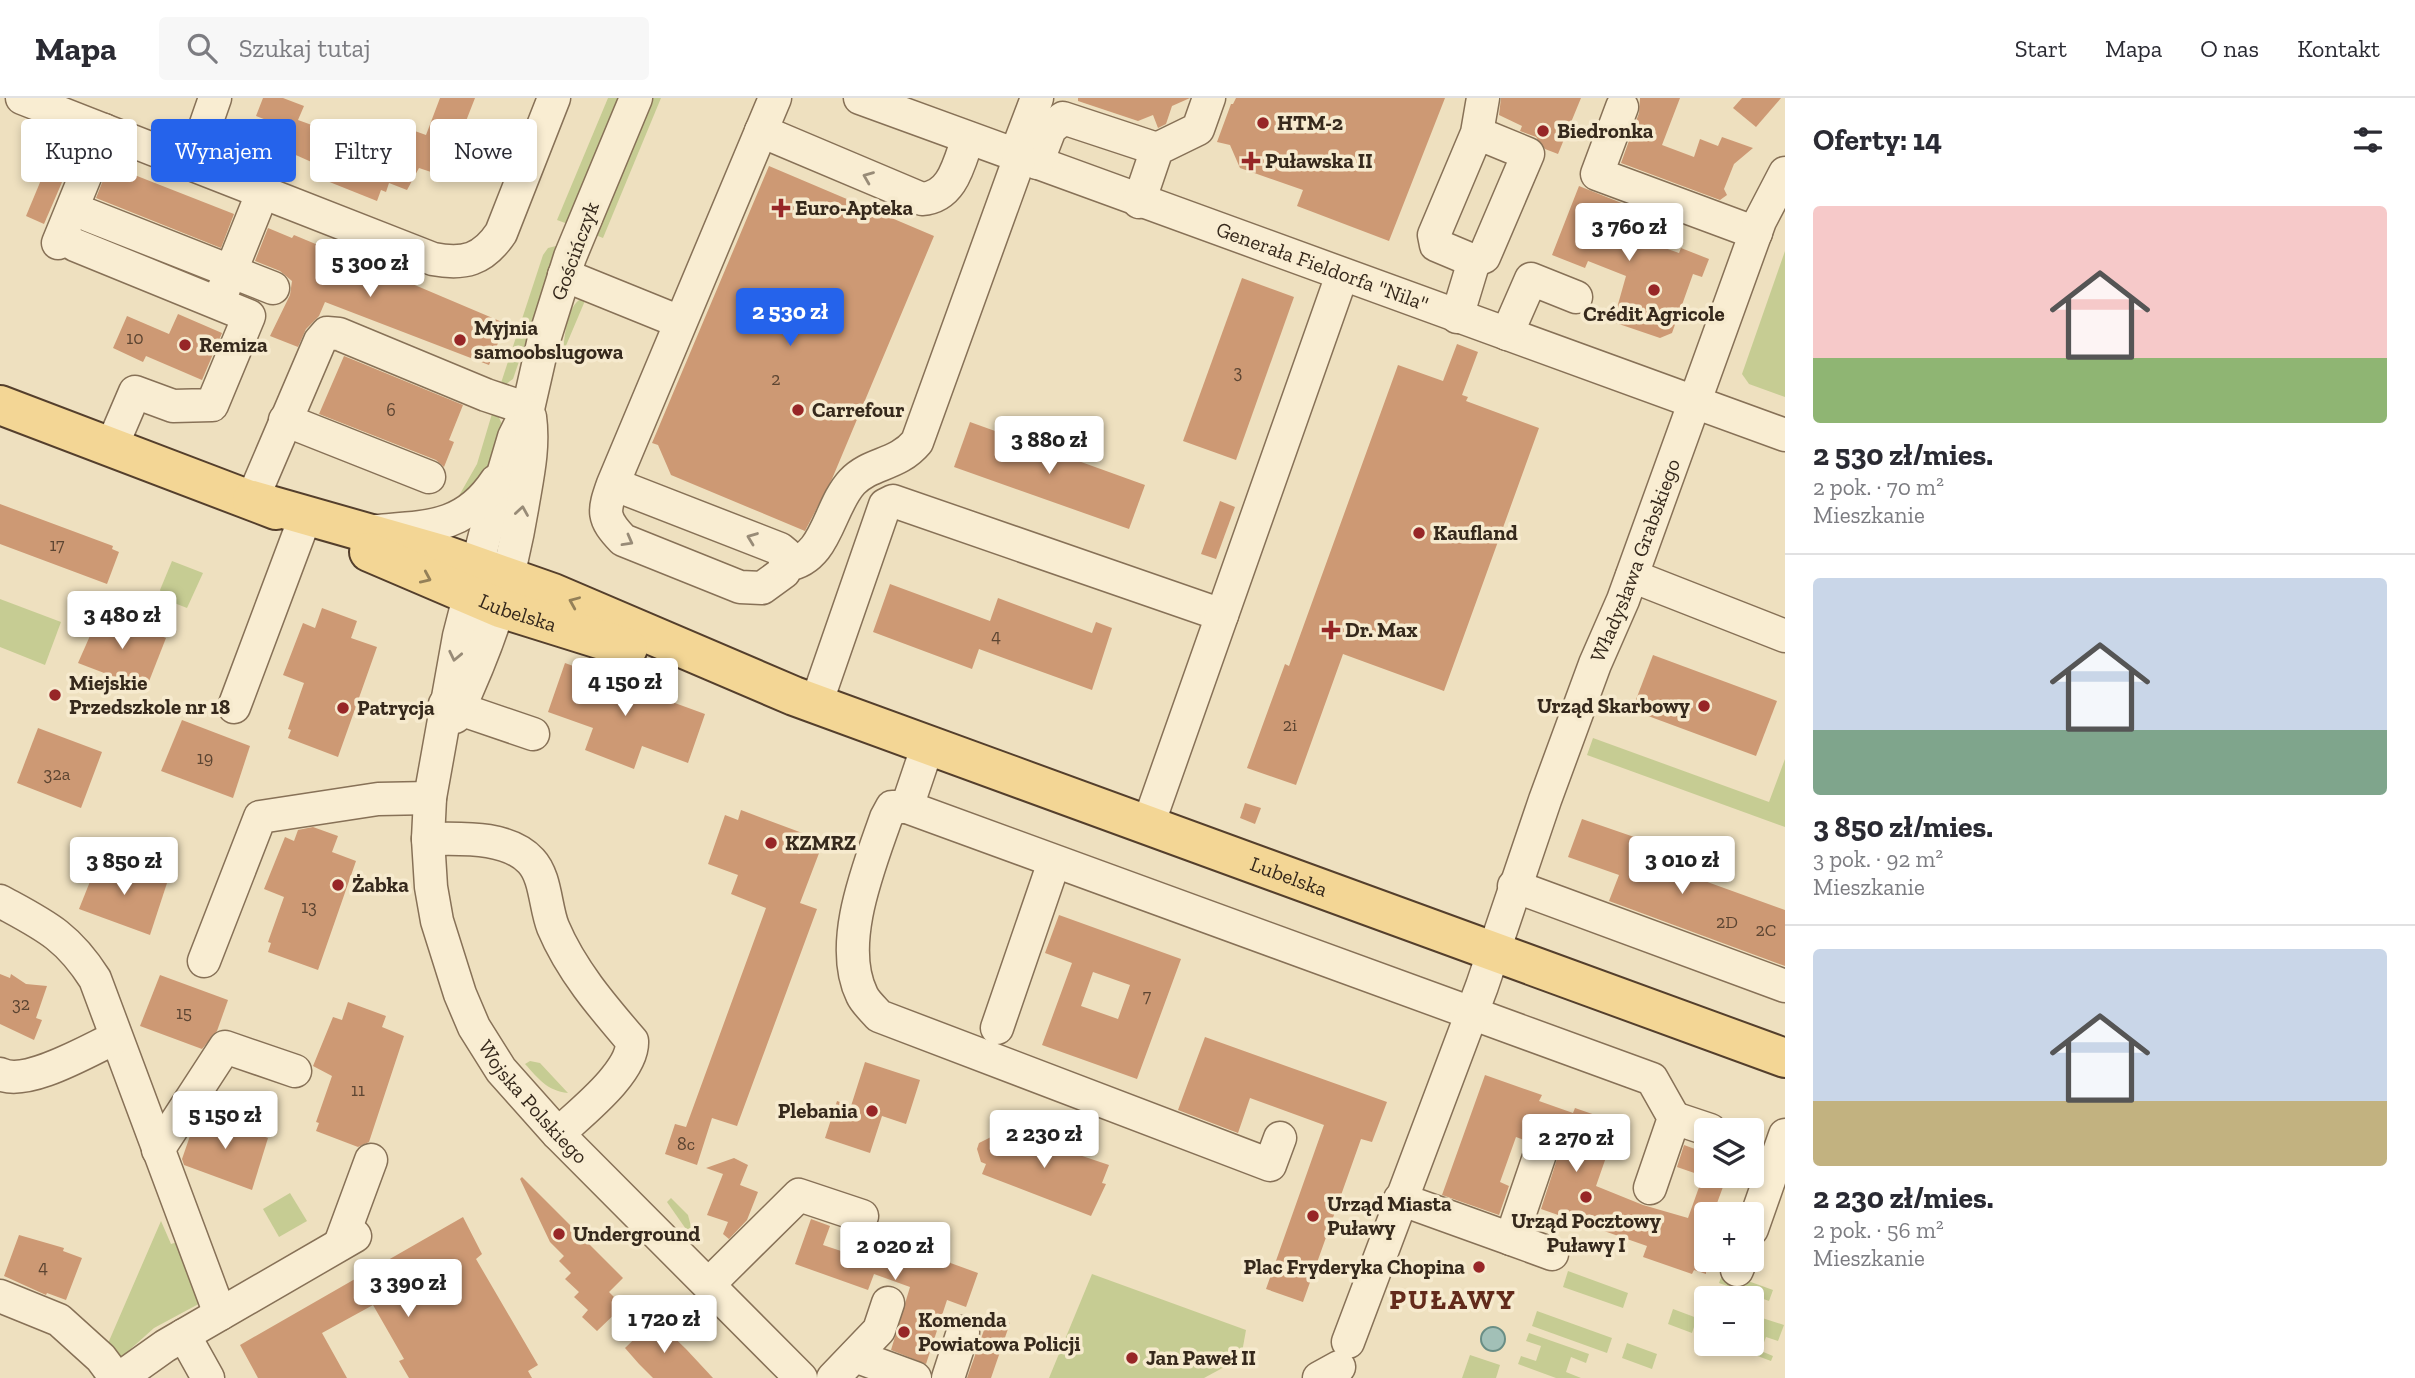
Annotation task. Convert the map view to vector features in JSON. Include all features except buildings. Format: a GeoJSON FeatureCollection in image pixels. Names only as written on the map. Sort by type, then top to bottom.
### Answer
{"type":"FeatureCollection","features":[{"type":"Feature","properties":{"kind":"main road","name":"Lubelska"},"geometry":{"type":"LineString","coordinates":[[0,405],[252,500],[303,523],[488,577],[553,593],[805,700],[1785,1058]]}},
{"type":"Feature","properties":{"kind":"main road","name":"Lubelska"},"geometry":{"type":"LineString","coordinates":[[252,500],[368,531],[488,577]]}},
{"type":"Feature","properties":{"kind":"street"},"geometry":{"type":"LineString","coordinates":[[22,98],[66,106],[87,119]]}},
{"type":"Feature","properties":{"kind":"street"},"geometry":{"type":"LineString","coordinates":[[208,119],[215,98]]}},
{"type":"Feature","properties":{"kind":"street"},"geometry":{"type":"LineString","coordinates":[[239,182],[433,259],[454,263],[472,261],[491,249],[501,233],[554,98]]}},
{"type":"Feature","properties":{"kind":"street","name":"Gościńczyk"},"geometry":{"type":"LineString","coordinates":[[488,577],[503,471],[514,437],[528,409],[543,343],[564,275],[636,98]]}},
{"type":"Feature","properties":{"kind":"street"},"geometry":{"type":"LineString","coordinates":[[613,484],[780,549],[786,554],[787,565],[778,578],[762,588],[740,587],[622,540],[609,525],[604,508],[613,484],[680,322],[775,98]]}},
{"type":"Feature","properties":{"kind":"street","name":"Generała Fieldorfa \"Nila\""},"geometry":{"type":"LineString","coordinates":[[860,98],[1139,202],[1785,435]]}},
{"type":"Feature","properties":{"kind":"street"},"geometry":{"type":"LineString","coordinates":[[787,565],[802,563],[813,552],[851,483],[866,472],[906,456],[917,442],[1024,159],[1037,98]]}},
{"type":"Feature","properties":{"kind":"street"},"geometry":{"type":"LineString","coordinates":[[1024,159],[1063,118],[1157,149],[1198,129],[1209,98]]}},
{"type":"Feature","properties":{"kind":"street"},"geometry":{"type":"LineString","coordinates":[[1477,133],[1528,154],[1484,257],[1474,261],[1436,245],[1433,235],[1477,133],[1483,98]]}},
{"type":"Feature","properties":{"kind":"street"},"geometry":{"type":"LineString","coordinates":[[1622,107],[1597,174],[1756,233]]}},
{"type":"Feature","properties":{"kind":"street"},"geometry":{"type":"LineString","coordinates":[[761,131],[922,199],[935,198],[944,192],[952,181],[968,138]]}},
{"type":"Feature","properties":{"kind":"street"},"geometry":{"type":"LineString","coordinates":[[1139,202],[1157,149]]}},
{"type":"Feature","properties":{"kind":"street","name":"Władysława Grabskiego"},"geometry":{"type":"LineString","coordinates":[[1335,1362],[1472,1012],[1514,886],[1595,664],[1632,576],[1756,233],[1768,203],[1785,173]]}},
{"type":"Feature","properties":{"kind":"street"},"geometry":{"type":"LineString","coordinates":[[87,182],[66,244],[249,317],[212,405],[173,406],[135,392],[111,448]]}},
{"type":"Feature","properties":{"kind":"street"},"geometry":{"type":"LineString","coordinates":[[218,304],[263,191]]}},
{"type":"Feature","properties":{"kind":"street"},"geometry":{"type":"LineString","coordinates":[[88,215],[274,288]]}},
{"type":"Feature","properties":{"kind":"street"},"geometry":{"type":"LineString","coordinates":[[1457,317],[1474,261]]}},
{"type":"Feature","properties":{"kind":"street"},"geometry":{"type":"LineString","coordinates":[[564,275],[680,322]]}},
{"type":"Feature","properties":{"kind":"street"},"geometry":{"type":"LineString","coordinates":[[1148,825],[1342,275]]}},
{"type":"Feature","properties":{"kind":"street"},"geometry":{"type":"LineString","coordinates":[[1507,334],[1531,279],[1576,298]]}},
{"type":"Feature","properties":{"kind":"street"},"geometry":{"type":"LineString","coordinates":[[252,500],[320,341],[327,333],[339,334],[486,395],[528,409]]}},
{"type":"Feature","properties":{"kind":"street","name":"Gościńczyk"},"geometry":{"type":"LineString","coordinates":[[488,577],[529,465],[532,434],[528,409]]}},
{"type":"Feature","properties":{"kind":"street"},"geometry":{"type":"LineString","coordinates":[[285,419],[429,477]]}},
{"type":"Feature","properties":{"kind":"street","name":"Gościńczyk"},"geometry":{"type":"LineString","coordinates":[[368,531],[417,528],[448,522],[467,513],[483,500],[503,471]]}},
{"type":"Feature","properties":{"kind":"street"},"geometry":{"type":"LineString","coordinates":[[805,700],[884,505],[892,501],[1222,615]]}},
{"type":"Feature","properties":{"kind":"street"},"geometry":{"type":"LineString","coordinates":[[234,707],[303,523]]}},
{"type":"Feature","properties":{"kind":"street"},"geometry":{"type":"LineString","coordinates":[[1632,576],[1785,636]]}},
{"type":"Feature","properties":{"kind":"street","name":"Wojska Polskiego"},"geometry":{"type":"LineString","coordinates":[[488,577],[440,747],[430,798],[428,839],[437,921],[447,960],[474,1027],[501,1070],[558,1134],[801,1378]]}},
{"type":"Feature","properties":{"kind":"street"},"geometry":{"type":"LineString","coordinates":[[452,706],[533,734]]}},
{"type":"Feature","properties":{"kind":"street"},"geometry":{"type":"LineString","coordinates":[[906,807],[928,745]]}},
{"type":"Feature","properties":{"kind":"street"},"geometry":{"type":"LineString","coordinates":[[205,961],[260,817],[378,799],[430,798]]}},
{"type":"Feature","properties":{"kind":"street"},"geometry":{"type":"LineString","coordinates":[[1280,1138],[1270,1165],[879,1016],[862,995],[854,964],[856,903],[892,807],[906,807],[1652,1079],[1674,1118],[1694,1125]]}},
{"type":"Feature","properties":{"kind":"street"},"geometry":{"type":"LineString","coordinates":[[428,839],[489,842],[513,849],[531,861],[538,874],[552,925],[573,967],[632,1041],[632,1048],[619,1073],[558,1134]]}},
{"type":"Feature","properties":{"kind":"street"},"geometry":{"type":"LineString","coordinates":[[998,1028],[1054,862]]}},
{"type":"Feature","properties":{"kind":"street"},"geometry":{"type":"LineString","coordinates":[[1514,886],[1785,986]]}},
{"type":"Feature","properties":{"kind":"street"},"geometry":{"type":"LineString","coordinates":[[0,901],[57,932],[78,952],[94,979],[220,1314]]}},
{"type":"Feature","properties":{"kind":"street"},"geometry":{"type":"LineString","coordinates":[[0,1074],[6,1077],[29,1076],[116,1038]]}},
{"type":"Feature","properties":{"kind":"street"},"geometry":{"type":"LineString","coordinates":[[158,1150],[225,1047],[295,1071]]}},
{"type":"Feature","properties":{"kind":"street"},"geometry":{"type":"LineString","coordinates":[[1650,1188],[1674,1118]]}},
{"type":"Feature","properties":{"kind":"street"},"geometry":{"type":"LineString","coordinates":[[1761,1202],[1785,1135]]}},
{"type":"Feature","properties":{"kind":"street"},"geometry":{"type":"LineString","coordinates":[[1511,1239],[1540,1154]]}},
{"type":"Feature","properties":{"kind":"street"},"geometry":{"type":"LineString","coordinates":[[0,1296],[59,1320],[101,1358],[118,1378],[184,1335],[348,1240],[371,1160]]}},
{"type":"Feature","properties":{"kind":"street"},"geometry":{"type":"LineString","coordinates":[[709,1284],[799,1195],[863,1216]]}},
{"type":"Feature","properties":{"kind":"street"},"geometry":{"type":"LineString","coordinates":[[1401,1199],[1552,1254]]}},
{"type":"Feature","properties":{"kind":"street"},"geometry":{"type":"LineString","coordinates":[[833,1378],[879,1330],[888,1303]]}},
{"type":"Feature","properties":{"kind":"street"},"geometry":{"type":"LineString","coordinates":[[948,1378],[963,1332]]}},
{"type":"Feature","properties":{"kind":"street"},"geometry":{"type":"LineString","coordinates":[[184,1335],[208,1378]]}},
{"type":"Feature","properties":{"kind":"street"},"geometry":{"type":"LineString","coordinates":[[855,1356],[915,1378]]}},
{"type":"Feature","properties":{"kind":"green space"},"geometry":{"type":"Polygon","coordinates":[[[608,98],[621,98],[568,224],[557,220],[608,98]]]}},
{"type":"Feature","properties":{"kind":"green space"},"geometry":{"type":"Polygon","coordinates":[[[649,98],[661,98],[603,238],[593,234],[649,98]]]}},
{"type":"Feature","properties":{"kind":"green space"},"geometry":{"type":"Polygon","coordinates":[[[548,248],[558,248],[513,379],[499,389],[543,255],[548,248]]]}},
{"type":"Feature","properties":{"kind":"green space"},"geometry":{"type":"Polygon","coordinates":[[[1785,251],[1785,397],[1749,384],[1742,374],[1785,251]]]}},
{"type":"Feature","properties":{"kind":"green space"},"geometry":{"type":"Polygon","coordinates":[[[587,296],[562,355],[570,312],[580,299],[587,296]]]}},
{"type":"Feature","properties":{"kind":"green space"},"geometry":{"type":"Polygon","coordinates":[[[494,407],[502,424],[496,450],[481,485],[456,501],[477,464],[494,407]]]}},
{"type":"Feature","properties":{"kind":"green space"},"geometry":{"type":"Polygon","coordinates":[[[172,561],[203,573],[187,608],[164,599],[160,590],[172,561]]]}},
{"type":"Feature","properties":{"kind":"green space"},"geometry":{"type":"Polygon","coordinates":[[[0,599],[61,622],[45,665],[0,647],[0,599]]]}},
{"type":"Feature","properties":{"kind":"green space"},"geometry":{"type":"Polygon","coordinates":[[[1593,738],[1769,802],[1785,759],[1785,827],[1587,755],[1593,738]]]}},
{"type":"Feature","properties":{"kind":"green space"},"geometry":{"type":"Polygon","coordinates":[[[530,1061],[540,1063],[568,1093],[554,1090],[544,1083],[525,1064],[530,1061]]]}},
{"type":"Feature","properties":{"kind":"green space"},"geometry":{"type":"Polygon","coordinates":[[[290,1193],[307,1221],[279,1237],[263,1209],[290,1193]]]}},
{"type":"Feature","properties":{"kind":"green space"},"geometry":{"type":"Polygon","coordinates":[[[671,1198],[688,1215],[695,1242],[667,1202],[671,1198]]]}},
{"type":"Feature","properties":{"kind":"green space"},"geometry":{"type":"Polygon","coordinates":[[[161,1221],[171,1244],[184,1240],[206,1300],[154,1328],[98,1378],[93,1378],[161,1221]]]}},
{"type":"Feature","properties":{"kind":"green space"},"geometry":{"type":"Polygon","coordinates":[[[1568,1271],[1628,1293],[1623,1308],[1563,1287],[1568,1271]]]}},
{"type":"Feature","properties":{"kind":"green space"},"geometry":{"type":"Polygon","coordinates":[[[1723,1272],[1762,1286],[1727,1286],[1719,1283],[1723,1272]]]}},
{"type":"Feature","properties":{"kind":"green space"},"geometry":{"type":"Polygon","coordinates":[[[1092,1274],[1246,1330],[1241,1358],[1204,1378],[1049,1378],[1092,1274]]]}},
{"type":"Feature","properties":{"kind":"green space"},"geometry":{"type":"Polygon","coordinates":[[[1764,1287],[1773,1290],[1769,1301],[1764,1299],[1764,1287]]]}},
{"type":"Feature","properties":{"kind":"green space"},"geometry":{"type":"Polygon","coordinates":[[[1673,1309],[1694,1317],[1692,1333],[1668,1324],[1673,1309]]]}},
{"type":"Feature","properties":{"kind":"green space"},"geometry":{"type":"Polygon","coordinates":[[[1537,1311],[1612,1338],[1607,1353],[1532,1326],[1537,1311]]]}},
{"type":"Feature","properties":{"kind":"green space"},"geometry":{"type":"Polygon","coordinates":[[[1764,1319],[1784,1325],[1778,1341],[1766,1337],[1764,1343],[1764,1319]]]}},
{"type":"Feature","properties":{"kind":"green space"},"geometry":{"type":"Polygon","coordinates":[[[1529,1333],[1589,1354],[1586,1363],[1571,1357],[1566,1372],[1581,1378],[1556,1378],[1518,1364],[1521,1356],[1536,1361],[1541,1346],[1526,1341],[1529,1333]]]}},
{"type":"Feature","properties":{"kind":"green space"},"geometry":{"type":"Polygon","coordinates":[[[1627,1343],[1657,1354],[1652,1369],[1622,1358],[1627,1343]]]}},
{"type":"Feature","properties":{"kind":"green space"},"geometry":{"type":"Polygon","coordinates":[[[1764,1352],[1773,1356],[1771,1361],[1758,1356],[1764,1356],[1764,1352]]]}},
{"type":"Feature","properties":{"kind":"green space"},"geometry":{"type":"Polygon","coordinates":[[[1470,1355],[1500,1365],[1496,1378],[1462,1378],[1470,1355]]]}},
{"type":"Feature","properties":{"kind":"water"},"geometry":{"type":"Polygon","coordinates":[[[1493,1327],[1502,1330],[1505,1339],[1502,1348],[1493,1351],[1484,1348],[1481,1339],[1484,1330],[1493,1327]]]}},
{"type":"Feature","properties":{"kind":"place","name":"HTM-2"},"geometry":{"type":"Point","coordinates":[1263,123]}},
{"type":"Feature","properties":{"kind":"place","name":"Biedronka"},"geometry":{"type":"Point","coordinates":[1543,131]}},
{"type":"Feature","properties":{"kind":"place","name":"Puławska II"},"geometry":{"type":"Point","coordinates":[1251,161]}},
{"type":"Feature","properties":{"kind":"place","name":"Euro-Apteka"},"geometry":{"type":"Point","coordinates":[781,208]}},
{"type":"Feature","properties":{"kind":"place","name":"Crédit Agricole"},"geometry":{"type":"Point","coordinates":[1654,290]}},
{"type":"Feature","properties":{"kind":"place","name":"Myjnia samoobslugowa"},"geometry":{"type":"Point","coordinates":[460,340]}},
{"type":"Feature","properties":{"kind":"place","name":"Remiza"},"geometry":{"type":"Point","coordinates":[185,345]}},
{"type":"Feature","properties":{"kind":"place","name":"Carrefour"},"geometry":{"type":"Point","coordinates":[798,410]}},
{"type":"Feature","properties":{"kind":"place","name":"Kaufland"},"geometry":{"type":"Point","coordinates":[1419,533]}},
{"type":"Feature","properties":{"kind":"place","name":"Dr. Max"},"geometry":{"type":"Point","coordinates":[1331,630]}},
{"type":"Feature","properties":{"kind":"place","name":"Miejskie Przedszkole nr 18"},"geometry":{"type":"Point","coordinates":[55,695]}},
{"type":"Feature","properties":{"kind":"place","name":"Urząd Skarbowy"},"geometry":{"type":"Point","coordinates":[1704,706]}},
{"type":"Feature","properties":{"kind":"place","name":"Patrycja"},"geometry":{"type":"Point","coordinates":[343,708]}},
{"type":"Feature","properties":{"kind":"place","name":"KZMRZ"},"geometry":{"type":"Point","coordinates":[771,843]}},
{"type":"Feature","properties":{"kind":"place","name":"Żabka"},"geometry":{"type":"Point","coordinates":[338,885]}},
{"type":"Feature","properties":{"kind":"place","name":"Plebania"},"geometry":{"type":"Point","coordinates":[872,1111]}},
{"type":"Feature","properties":{"kind":"place","name":"Urząd Pocztowy Puławy I"},"geometry":{"type":"Point","coordinates":[1586,1197]}},
{"type":"Feature","properties":{"kind":"place","name":"Urząd Miasta Puławy"},"geometry":{"type":"Point","coordinates":[1313,1216]}},
{"type":"Feature","properties":{"kind":"place","name":"Underground"},"geometry":{"type":"Point","coordinates":[559,1234]}},
{"type":"Feature","properties":{"kind":"place","name":"Plac Fryderyka Chopina"},"geometry":{"type":"Point","coordinates":[1479,1267]}},
{"type":"Feature","properties":{"kind":"place","name":"Komenda Powiatowa Policji"},"geometry":{"type":"Point","coordinates":[904,1332]}},
{"type":"Feature","properties":{"kind":"place","name":"Jan Paweł II"},"geometry":{"type":"Point","coordinates":[1132,1358]}},
{"type":"Feature","properties":{"kind":"district","name":"PUŁAWY"},"geometry":{"type":"Point","coordinates":[1453,1299]}}]}
